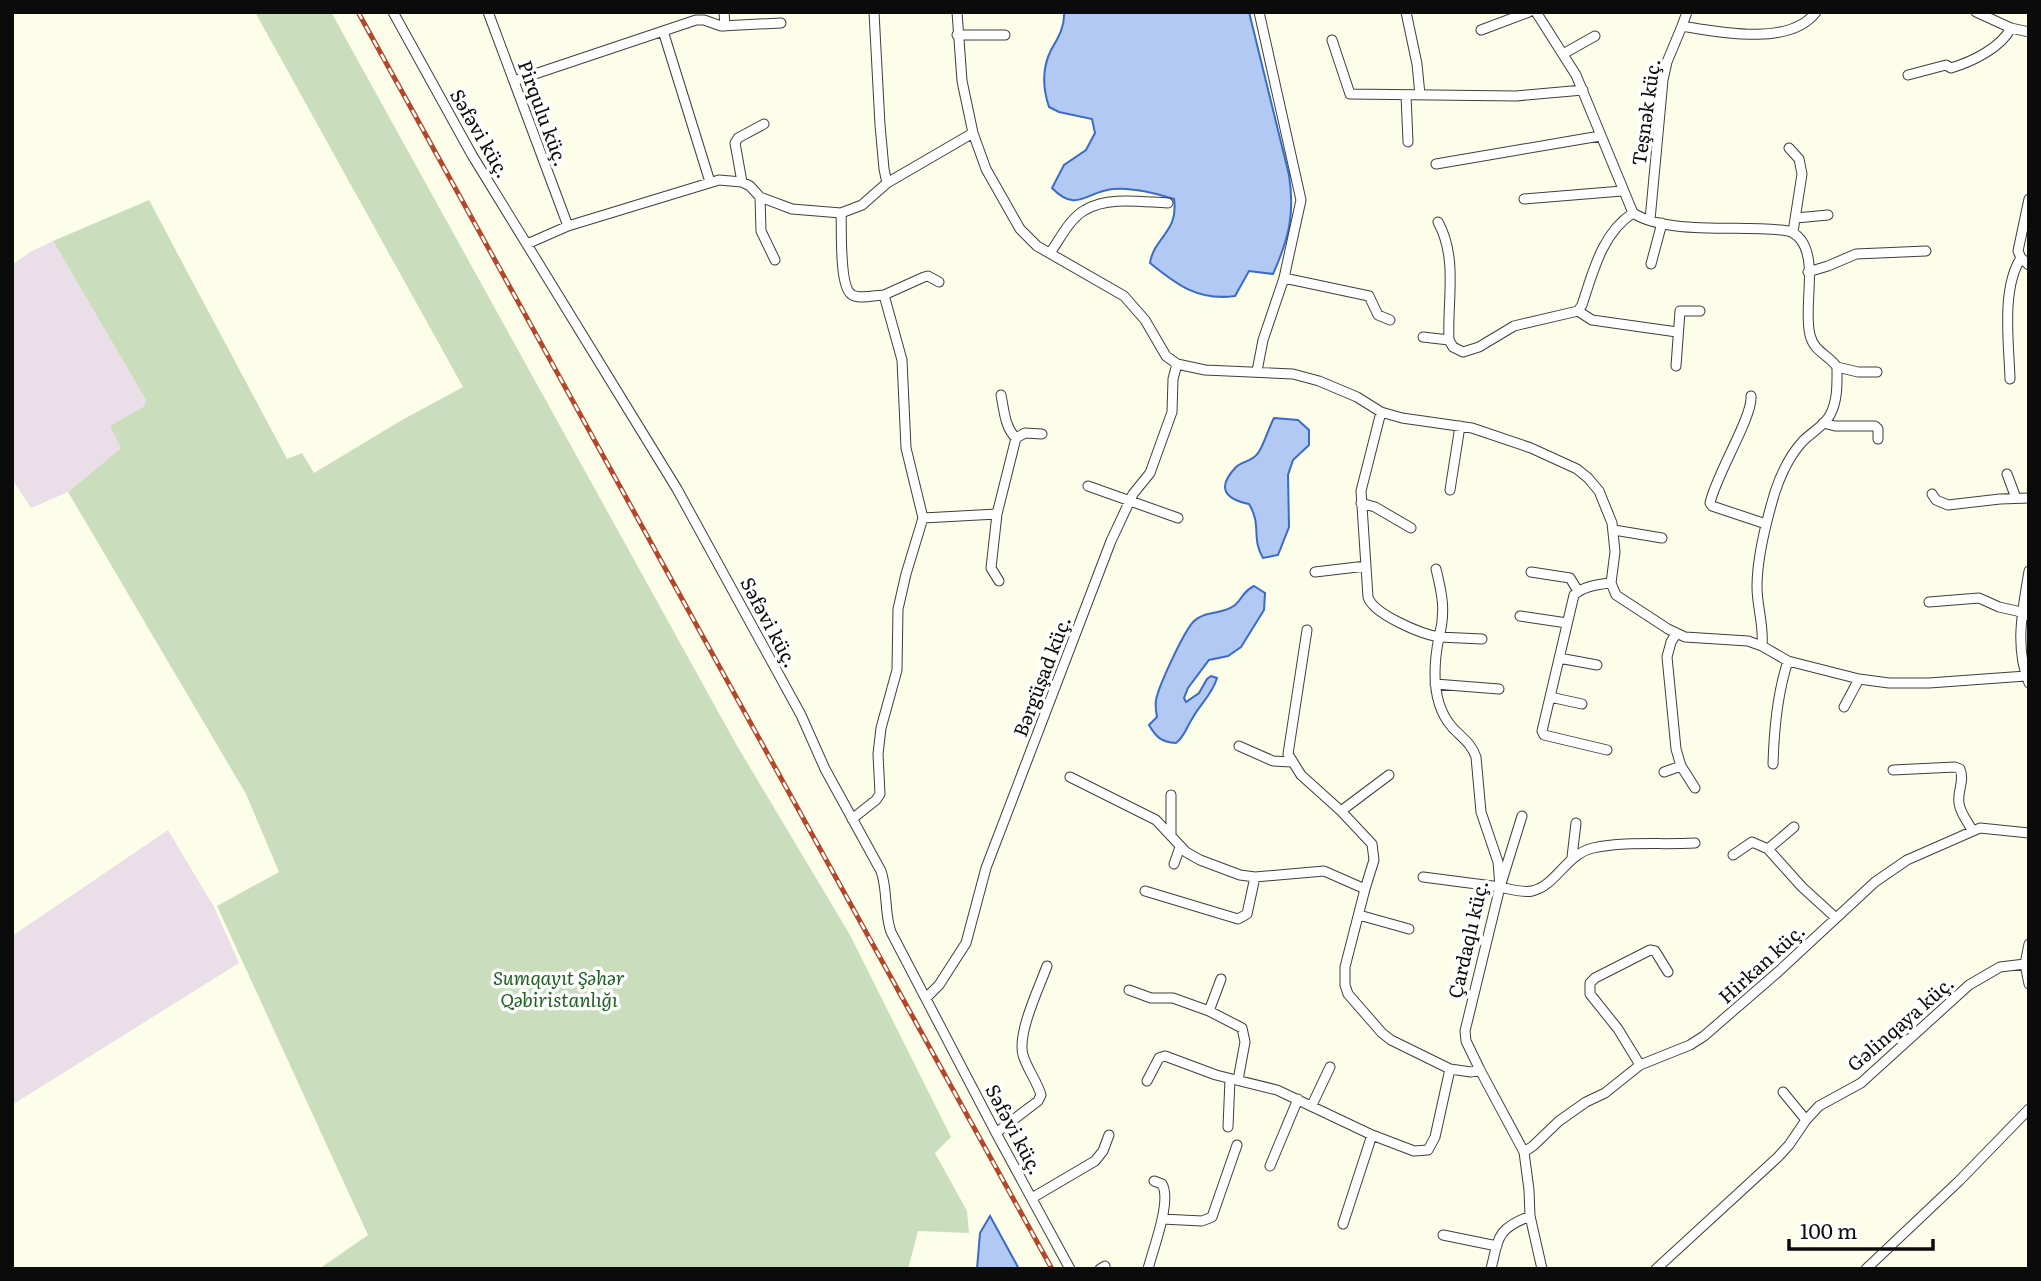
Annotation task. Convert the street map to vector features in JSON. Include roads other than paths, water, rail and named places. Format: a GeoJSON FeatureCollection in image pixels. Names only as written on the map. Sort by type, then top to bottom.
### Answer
{"type":"FeatureCollection","features":[{"type":"Feature","properties":{"kind":"street","name":"Səfəvi küç."},"geometry":{"type":"LineString","coordinates":[[393,12],[472,155],[677,489],[801,715],[825,769],[885,881],[887,916],[891,932],[1070,1269]]}},
{"type":"Feature","properties":{"kind":"street","name":"Pirqulu küç."},"geometry":{"type":"LineString","coordinates":[[488,12],[568,226]]}},
{"type":"Feature","properties":{"kind":"street"},"geometry":{"type":"LineString","coordinates":[[724,12],[725,26]]}},
{"type":"Feature","properties":{"kind":"street"},"geometry":{"type":"LineString","coordinates":[[874,12],[880,125],[887,183]]}},
{"type":"Feature","properties":{"kind":"street"},"geometry":{"type":"LineString","coordinates":[[957,12],[962,81],[973,133],[986,169],[1020,229],[1037,246],[1124,296],[1144,320],[1166,356],[1177,364],[1205,370],[1293,374],[1319,381],[1357,397],[1381,412],[1402,418],[1460,426],[1531,448],[1577,469],[1598,491],[1614,530],[1615,552],[1611,583],[1616,595],[1676,634],[1685,637],[1732,639],[1762,646],[1788,661],[1859,679],[1911,684],[2027,679],[2020,649],[2029,571]]}},
{"type":"Feature","properties":{"kind":"street"},"geometry":{"type":"LineString","coordinates":[[1257,371],[1263,341],[1284,278],[1301,200],[1259,12]]}},
{"type":"Feature","properties":{"kind":"street"},"geometry":{"type":"LineString","coordinates":[[1406,12],[1417,64],[1420,95]]}},
{"type":"Feature","properties":{"kind":"street"},"geometry":{"type":"LineString","coordinates":[[1481,30],[1529,12]]}},
{"type":"Feature","properties":{"kind":"street"},"geometry":{"type":"LineString","coordinates":[[1536,12],[1583,90],[1633,213],[1662,223],[1793,232],[1805,247],[1809,334],[1814,346],[1837,367],[1858,372],[1877,372]]}},
{"type":"Feature","properties":{"kind":"street","name":"Teşnək küç."},"geometry":{"type":"LineString","coordinates":[[1650,220],[1663,80],[1687,12]]}},
{"type":"Feature","properties":{"kind":"street"},"geometry":{"type":"LineString","coordinates":[[1682,26],[1713,32],[1768,34],[1793,28],[1806,22],[1816,12]]}},
{"type":"Feature","properties":{"kind":"street"},"geometry":{"type":"LineString","coordinates":[[1976,12],[2011,28],[2029,32]]}},
{"type":"Feature","properties":{"kind":"street"},"geometry":{"type":"LineString","coordinates":[[514,81],[696,20],[725,26],[781,23]]}},
{"type":"Feature","properties":{"kind":"street"},"geometry":{"type":"LineString","coordinates":[[1908,75],[1946,65],[1951,68],[1973,61],[2002,41],[2011,28]]}},
{"type":"Feature","properties":{"kind":"street"},"geometry":{"type":"LineString","coordinates":[[663,31],[710,182]]}},
{"type":"Feature","properties":{"kind":"street"},"geometry":{"type":"LineString","coordinates":[[957,35],[1005,35]]}},
{"type":"Feature","properties":{"kind":"street"},"geometry":{"type":"LineString","coordinates":[[1563,54],[1595,36]]}},
{"type":"Feature","properties":{"kind":"street"},"geometry":{"type":"LineString","coordinates":[[1332,40],[1350,94],[1516,96],[1583,90]]}},
{"type":"Feature","properties":{"kind":"street"},"geometry":{"type":"LineString","coordinates":[[1406,95],[1408,142]]}},
{"type":"Feature","properties":{"kind":"street"},"geometry":{"type":"LineString","coordinates":[[742,182],[735,143],[764,124]]}},
{"type":"Feature","properties":{"kind":"street"},"geometry":{"type":"LineString","coordinates":[[527,244],[568,226],[710,182],[742,182],[760,197],[792,209],[841,213],[862,205],[887,183],[973,133]]}},
{"type":"Feature","properties":{"kind":"street"},"geometry":{"type":"LineString","coordinates":[[1436,163],[1600,136]]}},
{"type":"Feature","properties":{"kind":"street"},"geometry":{"type":"LineString","coordinates":[[1789,148],[1799,159],[1802,174],[1793,232]]}},
{"type":"Feature","properties":{"kind":"street"},"geometry":{"type":"LineString","coordinates":[[1524,199],[1622,191]]}},
{"type":"Feature","properties":{"kind":"street"},"geometry":{"type":"LineString","coordinates":[[760,197],[761,231],[775,260]]}},
{"type":"Feature","properties":{"kind":"street"},"geometry":{"type":"LineString","coordinates":[[2029,199],[2018,247],[2021,258],[2029,265]]}},
{"type":"Feature","properties":{"kind":"street"},"geometry":{"type":"LineString","coordinates":[[1050,253],[1085,209],[1098,204],[1119,202],[1168,203]]}},
{"type":"Feature","properties":{"kind":"street"},"geometry":{"type":"LineString","coordinates":[[841,213],[847,287],[851,294],[884,295],[928,276],[939,282]]}},
{"type":"Feature","properties":{"kind":"street"},"geometry":{"type":"LineString","coordinates":[[1438,222],[1446,237],[1450,261],[1449,340],[1457,350],[1470,351],[1514,326],[1578,311],[1603,248],[1617,226],[1633,213]]}},
{"type":"Feature","properties":{"kind":"street"},"geometry":{"type":"LineString","coordinates":[[1796,218],[1828,215]]}},
{"type":"Feature","properties":{"kind":"street"},"geometry":{"type":"LineString","coordinates":[[1651,264],[1662,223]]}},
{"type":"Feature","properties":{"kind":"street"},"geometry":{"type":"LineString","coordinates":[[1808,272],[1828,267],[1856,254],[1926,251]]}},
{"type":"Feature","properties":{"kind":"street"},"geometry":{"type":"LineString","coordinates":[[2010,379],[2010,288],[2013,269],[2021,258]]}},
{"type":"Feature","properties":{"kind":"street"},"geometry":{"type":"LineString","coordinates":[[1284,278],[1369,296],[1378,315],[1390,320]]}},
{"type":"Feature","properties":{"kind":"street"},"geometry":{"type":"LineString","coordinates":[[852,819],[880,794],[878,754],[881,727],[897,670],[898,609],[923,518],[906,448],[902,360],[884,295]]}},
{"type":"Feature","properties":{"kind":"street"},"geometry":{"type":"LineString","coordinates":[[1578,311],[1592,320],[1677,332]]}},
{"type":"Feature","properties":{"kind":"street"},"geometry":{"type":"LineString","coordinates":[[1676,366],[1680,311],[1700,311]]}},
{"type":"Feature","properties":{"kind":"street"},"geometry":{"type":"LineString","coordinates":[[1423,337],[1449,340]]}},
{"type":"Feature","properties":{"kind":"street","name":"Bərgüşad küç."},"geometry":{"type":"LineString","coordinates":[[927,997],[939,985],[966,943],[986,868],[1111,541],[1130,501],[1150,473],[1172,412],[1173,379],[1177,364]]}},
{"type":"Feature","properties":{"kind":"street"},"geometry":{"type":"LineString","coordinates":[[1762,646],[1757,577],[1766,524],[1785,467],[1801,443],[1824,423],[1831,413],[1836,398],[1837,367]]}},
{"type":"Feature","properties":{"kind":"street"},"geometry":{"type":"LineString","coordinates":[[1001,395],[1007,425],[1016,438]]}},
{"type":"Feature","properties":{"kind":"street"},"geometry":{"type":"LineString","coordinates":[[1751,396],[1750,410],[1719,475],[1710,503],[1712,506],[1766,524]]}},
{"type":"Feature","properties":{"kind":"street"},"geometry":{"type":"LineString","coordinates":[[1381,412],[1363,483],[1361,503],[1366,584],[1370,604],[1419,631],[1439,637],[1482,639]]}},
{"type":"Feature","properties":{"kind":"street"},"geometry":{"type":"LineString","coordinates":[[1824,423],[1835,426],[1875,426],[1878,429],[1878,439]]}},
{"type":"Feature","properties":{"kind":"street"},"geometry":{"type":"LineString","coordinates":[[1450,489],[1460,426]]}},
{"type":"Feature","properties":{"kind":"street"},"geometry":{"type":"LineString","coordinates":[[999,581],[992,568],[997,514],[1016,438],[1025,433],[1042,435]]}},
{"type":"Feature","properties":{"kind":"street"},"geometry":{"type":"LineString","coordinates":[[2007,474],[2016,498]]}},
{"type":"Feature","properties":{"kind":"street"},"geometry":{"type":"LineString","coordinates":[[1088,486],[1178,518]]}},
{"type":"Feature","properties":{"kind":"street"},"geometry":{"type":"LineString","coordinates":[[1932,494],[1936,500],[1948,505],[2029,498]]}},
{"type":"Feature","properties":{"kind":"street"},"geometry":{"type":"LineString","coordinates":[[1361,503],[1376,507],[1411,528]]}},
{"type":"Feature","properties":{"kind":"street"},"geometry":{"type":"LineString","coordinates":[[923,518],[997,514]]}},
{"type":"Feature","properties":{"kind":"street"},"geometry":{"type":"LineString","coordinates":[[1614,530],[1662,538]]}},
{"type":"Feature","properties":{"kind":"street"},"geometry":{"type":"LineString","coordinates":[[1315,572],[1366,566]]}},
{"type":"Feature","properties":{"kind":"street","name":"Çardaqlı küç."},"geometry":{"type":"LineString","coordinates":[[1436,569],[1444,614],[1435,684],[1437,701],[1443,716],[1474,750],[1481,812],[1498,862],[1500,887],[1465,1031],[1466,1041],[1524,1152],[1530,1190],[1530,1216],[1542,1269]]}},
{"type":"Feature","properties":{"kind":"street"},"geometry":{"type":"LineString","coordinates":[[1531,572],[1570,578],[1578,591]]}},
{"type":"Feature","properties":{"kind":"street"},"geometry":{"type":"LineString","coordinates":[[1607,750],[1544,735],[1542,731],[1574,595],[1578,591],[1611,583]]}},
{"type":"Feature","properties":{"kind":"street"},"geometry":{"type":"LineString","coordinates":[[1929,603],[1979,598],[2025,615]]}},
{"type":"Feature","properties":{"kind":"street"},"geometry":{"type":"LineString","coordinates":[[1520,616],[1567,623]]}},
{"type":"Feature","properties":{"kind":"street"},"geometry":{"type":"LineString","coordinates":[[1307,631],[1290,742],[1291,762],[1372,844],[1374,851],[1345,967],[1348,995],[1382,1033],[1450,1069],[1471,1072],[1480,1070]]}},
{"type":"Feature","properties":{"kind":"street"},"geometry":{"type":"LineString","coordinates":[[1676,634],[1668,650],[1668,684],[1676,749],[1681,766],[1695,788]]}},
{"type":"Feature","properties":{"kind":"street"},"geometry":{"type":"LineString","coordinates":[[1559,658],[1597,665]]}},
{"type":"Feature","properties":{"kind":"street"},"geometry":{"type":"LineString","coordinates":[[1773,764],[1774,729],[1780,687],[1788,661]]}},
{"type":"Feature","properties":{"kind":"street"},"geometry":{"type":"LineString","coordinates":[[1844,707],[1859,679]]}},
{"type":"Feature","properties":{"kind":"street"},"geometry":{"type":"LineString","coordinates":[[1435,684],[1499,689]]}},
{"type":"Feature","properties":{"kind":"street"},"geometry":{"type":"LineString","coordinates":[[1549,698],[1582,705]]}},
{"type":"Feature","properties":{"kind":"street"},"geometry":{"type":"LineString","coordinates":[[1239,747],[1273,761],[1291,762]]}},
{"type":"Feature","properties":{"kind":"street"},"geometry":{"type":"LineString","coordinates":[[1664,772],[1681,766]]}},
{"type":"Feature","properties":{"kind":"street"},"geometry":{"type":"LineString","coordinates":[[1893,770],[1955,766],[1960,769],[1960,808],[1972,830]]}},
{"type":"Feature","properties":{"kind":"street"},"geometry":{"type":"LineString","coordinates":[[1341,811],[1389,775]]}},
{"type":"Feature","properties":{"kind":"street"},"geometry":{"type":"LineString","coordinates":[[1070,777],[1156,820],[1180,847],[1200,860],[1240,875],[1255,877],[1324,871],[1365,890]]}},
{"type":"Feature","properties":{"kind":"street"},"geometry":{"type":"LineString","coordinates":[[1171,795],[1171,836]]}},
{"type":"Feature","properties":{"kind":"street"},"geometry":{"type":"LineString","coordinates":[[1500,887],[1522,816]]}},
{"type":"Feature","properties":{"kind":"street"},"geometry":{"type":"LineString","coordinates":[[1572,857],[1576,823]]}},
{"type":"Feature","properties":{"kind":"street"},"geometry":{"type":"LineString","coordinates":[[1768,849],[1794,827]]}},
{"type":"Feature","properties":{"kind":"street","name":"Hirkan küç."},"geometry":{"type":"LineString","coordinates":[[1524,1152],[1559,1121],[1586,1102],[1605,1093],[1640,1065],[1690,1045],[1704,1036],[1892,870],[1972,830],[1988,828],[2029,833]]}},
{"type":"Feature","properties":{"kind":"street"},"geometry":{"type":"LineString","coordinates":[[1733,855],[1752,842],[1768,849],[1802,887],[1836,918]]}},
{"type":"Feature","properties":{"kind":"street"},"geometry":{"type":"LineString","coordinates":[[1423,877],[1535,891],[1572,857],[1591,848],[1618,844],[1695,843]]}},
{"type":"Feature","properties":{"kind":"street"},"geometry":{"type":"LineString","coordinates":[[1174,864],[1180,847]]}},
{"type":"Feature","properties":{"kind":"street"},"geometry":{"type":"LineString","coordinates":[[1145,891],[1238,919],[1247,914],[1255,877]]}},
{"type":"Feature","properties":{"kind":"street"},"geometry":{"type":"LineString","coordinates":[[1359,915],[1409,929]]}},
{"type":"Feature","properties":{"kind":"street"},"geometry":{"type":"LineString","coordinates":[[2029,944],[2025,964],[2029,984]]}},
{"type":"Feature","properties":{"kind":"street"},"geometry":{"type":"LineString","coordinates":[[1640,1065],[1618,1029],[1590,994],[1590,983],[1650,950],[1655,951],[1668,972]]}},
{"type":"Feature","properties":{"kind":"street","name":"Gəlinqaya küç."},"geometry":{"type":"LineString","coordinates":[[1656,1269],[1790,1145],[1806,1119],[1819,1106],[1861,1083],[1881,1067],[1969,985],[2000,967],[2025,964]]}},
{"type":"Feature","properties":{"kind":"street"},"geometry":{"type":"LineString","coordinates":[[996,1133],[1038,1101],[1041,1095],[1023,1056],[1022,1045],[1024,1031],[1047,966]]}},
{"type":"Feature","properties":{"kind":"street"},"geometry":{"type":"LineString","coordinates":[[1209,1012],[1221,979]]}},
{"type":"Feature","properties":{"kind":"street"},"geometry":{"type":"LineString","coordinates":[[1129,990],[1151,998],[1172,998],[1242,1028],[1245,1034],[1234,1079],[1228,1127]]}},
{"type":"Feature","properties":{"kind":"street"},"geometry":{"type":"LineString","coordinates":[[1147,1081],[1159,1058],[1166,1056],[1277,1090],[1372,1135],[1414,1151],[1429,1150],[1435,1137],[1450,1069]]}},
{"type":"Feature","properties":{"kind":"street"},"geometry":{"type":"LineString","coordinates":[[1312,1105],[1330,1068]]}},
{"type":"Feature","properties":{"kind":"street"},"geometry":{"type":"LineString","coordinates":[[1783,1092],[1806,1119]]}},
{"type":"Feature","properties":{"kind":"street"},"geometry":{"type":"LineString","coordinates":[[1270,1166],[1298,1099]]}},
{"type":"Feature","properties":{"kind":"street"},"geometry":{"type":"LineString","coordinates":[[1866,1269],[2029,1110]]}},
{"type":"Feature","properties":{"kind":"street"},"geometry":{"type":"LineString","coordinates":[[1032,1198],[1095,1161],[1103,1151],[1109,1135]]}},
{"type":"Feature","properties":{"kind":"street"},"geometry":{"type":"LineString","coordinates":[[1343,1224],[1372,1135]]}},
{"type":"Feature","properties":{"kind":"street"},"geometry":{"type":"LineString","coordinates":[[1162,1219],[1202,1221],[1212,1217],[1237,1145]]}},
{"type":"Feature","properties":{"kind":"street"},"geometry":{"type":"LineString","coordinates":[[1148,1269],[1162,1219],[1165,1187],[1154,1181]]}},
{"type":"Feature","properties":{"kind":"street"},"geometry":{"type":"LineString","coordinates":[[1491,1269],[1501,1233],[1508,1225],[1530,1216]]}},
{"type":"Feature","properties":{"kind":"street"},"geometry":{"type":"LineString","coordinates":[[1443,1235],[1497,1246]]}},
{"type":"Feature","properties":{"kind":"water"},"geometry":{"type":"Polygon","coordinates":[[[1064,12],[1249,12],[1291,189],[1289,226],[1273,274],[1249,271],[1235,296],[1199,294],[1169,278],[1150,263],[1152,254],[1173,219],[1174,199],[1144,191],[1121,189],[1075,200],[1061,196],[1052,188],[1064,165],[1086,150],[1095,133],[1092,119],[1059,112],[1049,107],[1047,100],[1044,78],[1046,64],[1062,27],[1064,12]]]}},
{"type":"Feature","properties":{"kind":"water"},"geometry":{"type":"Polygon","coordinates":[[[1274,418],[1298,420],[1309,430],[1309,445],[1293,460],[1288,475],[1289,527],[1278,555],[1263,558],[1259,551],[1255,518],[1249,504],[1229,496],[1225,487],[1236,467],[1258,453],[1274,418]]]}},
{"type":"Feature","properties":{"kind":"water"},"geometry":{"type":"Polygon","coordinates":[[[1254,586],[1265,593],[1264,610],[1241,647],[1228,656],[1209,660],[1188,688],[1184,698],[1186,702],[1199,693],[1207,679],[1211,676],[1217,678],[1181,738],[1176,743],[1160,738],[1149,725],[1157,717],[1158,693],[1184,635],[1194,621],[1204,615],[1230,608],[1254,586]]]}},
{"type":"Feature","properties":{"kind":"water"},"geometry":{"type":"Polygon","coordinates":[[[990,1216],[1019,1269],[977,1269],[980,1233],[990,1216]]]}},
{"type":"Feature","properties":{"kind":"railway"},"geometry":{"type":"LineString","coordinates":[[358,12],[1052,1269]]}},
{"type":"Feature","properties":{"kind":"park label","name":"Sumqayıt Şəhər Qəbiristanlığı"},"geometry":{"type":"Point","coordinates":[559,988]}}]}
